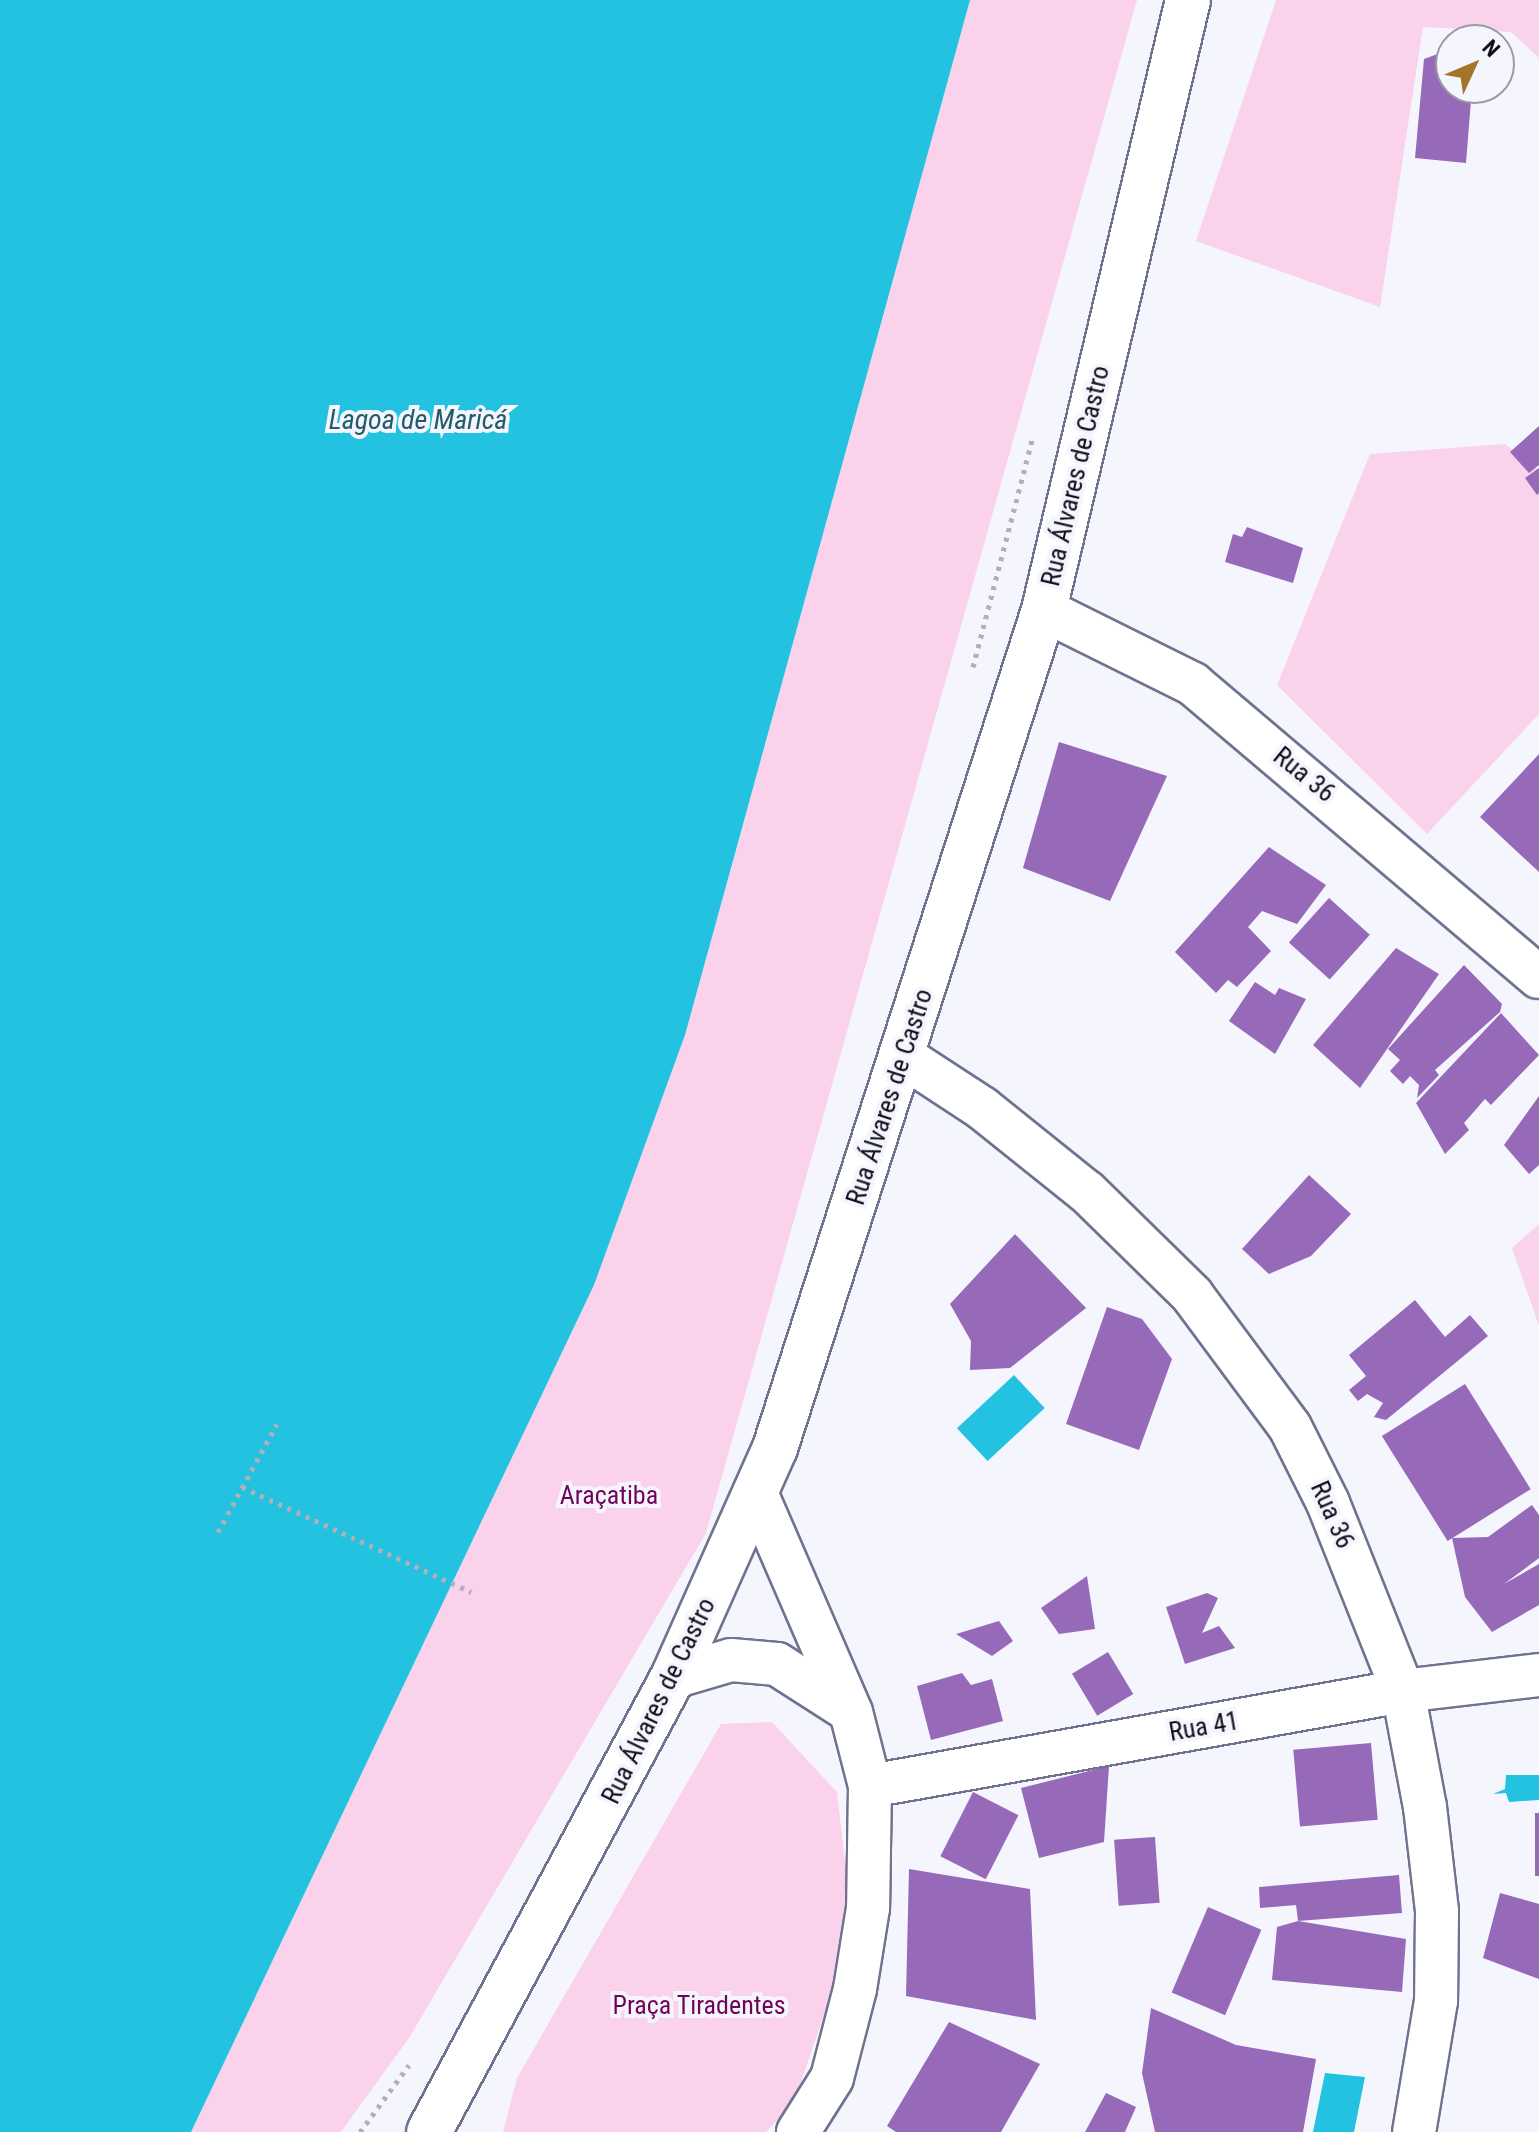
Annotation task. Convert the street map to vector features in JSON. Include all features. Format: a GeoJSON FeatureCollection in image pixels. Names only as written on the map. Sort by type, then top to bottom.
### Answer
{"type":"FeatureCollection","features":[{"type":"Feature","properties":{"kind":"street","name":"Rua Álvares de Castro"},"geometry":{"type":"LineString","coordinates":[[433,2129],[673,1677],[757,1495],[904,1057],[1044,610],[1188,0]]}},
{"type":"Feature","properties":{"kind":"street","name":"Rua 36"},"geometry":{"type":"LineString","coordinates":[[1044,610],[1193,684],[1539,977]]}},
{"type":"Feature","properties":{"kind":"street","name":"Rua 36"},"geometry":{"type":"LineString","coordinates":[[904,1057],[982,1108],[1087,1192],[1192,1295],[1290,1427],[1328,1503],[1403,1691],[1437,1911],[1436,2001],[1414,2132]]}},
{"type":"Feature","properties":{"kind":"street"},"geometry":{"type":"LineString","coordinates":[[757,1495],[851,1712],[870,1786],[868,1908],[855,1989],[816,2127]]}},
{"type":"Feature","properties":{"kind":"street"},"geometry":{"type":"LineString","coordinates":[[673,1677],[731,1660],[777,1664],[851,1712]]}},
{"type":"Feature","properties":{"kind":"street","name":"Rua 41"},"geometry":{"type":"LineString","coordinates":[[870,1786],[1403,1691],[1539,1675]]}},
{"type":"Feature","properties":{"kind":"path"},"geometry":{"type":"LineString","coordinates":[[971,677],[1038,419]]}},
{"type":"Feature","properties":{"kind":"path"},"geometry":{"type":"LineString","coordinates":[[218,1532],[277,1424]]}},
{"type":"Feature","properties":{"kind":"path"},"geometry":{"type":"LineString","coordinates":[[242,1487],[471,1592]]}},
{"type":"Feature","properties":{"kind":"path"},"geometry":{"type":"LineString","coordinates":[[360,2132],[415,2057]]}},
{"type":"Feature","properties":{"kind":"green space","name":"Araçatiba"},"geometry":{"type":"Polygon","coordinates":[[[970,0],[1137,0],[706,1533],[409,2038],[341,2132],[191,2132],[594,1285],[685,1035],[970,0]]]}},
{"type":"Feature","properties":{"kind":"green space"},"geometry":{"type":"Polygon","coordinates":[[[1276,0],[1539,0],[1539,58],[1515,36],[1515,24],[1435,24],[1435,28],[1423,27],[1380,307],[1196,241],[1276,0]]]}},
{"type":"Feature","properties":{"kind":"green space"},"geometry":{"type":"Polygon","coordinates":[[[1505,444],[1539,470],[1539,714],[1427,834],[1277,685],[1370,454],[1505,444]]]}},
{"type":"Feature","properties":{"kind":"green space"},"geometry":{"type":"Polygon","coordinates":[[[1539,1224],[1539,1326],[1512,1248],[1539,1224]]]}},
{"type":"Feature","properties":{"kind":"green space","name":"Praça Tiradentes"},"geometry":{"type":"Polygon","coordinates":[[[772,1722],[837,1792],[853,1931],[794,2102],[766,2132],[503,2132],[517,2078],[721,1724],[772,1722]]]}},
{"type":"Feature","properties":{"kind":"water","name":"Lagoa de Maricá"},"geometry":{"type":"Polygon","coordinates":[[[0,0],[970,0],[685,1035],[594,1285],[191,2132],[0,2132],[0,0]]]}},
{"type":"Feature","properties":{"kind":"water"},"geometry":{"type":"Polygon","coordinates":[[[1014,1375],[1045,1408],[988,1461],[957,1428],[1014,1375]]]}},
{"type":"Feature","properties":{"kind":"water"},"geometry":{"type":"Polygon","coordinates":[[[1506,1775],[1539,1775],[1539,1800],[1509,1802],[1506,1793],[1493,1794],[1505,1789],[1506,1775]]]}},
{"type":"Feature","properties":{"kind":"water"},"geometry":{"type":"Polygon","coordinates":[[[1325,2073],[1365,2077],[1354,2132],[1313,2132],[1325,2073]]]}},
{"type":"Feature","properties":{"kind":"building"},"geometry":{"type":"Polygon","coordinates":[[[1435,55],[1435,104],[1471,104],[1466,163],[1415,158],[1424,59],[1435,55]]]}},
{"type":"Feature","properties":{"kind":"building"},"geometry":{"type":"Polygon","coordinates":[[[1539,426],[1539,465],[1529,473],[1510,452],[1539,426]]]}},
{"type":"Feature","properties":{"kind":"building"},"geometry":{"type":"Polygon","coordinates":[[[1539,468],[1539,493],[1537,495],[1525,478],[1539,468]]]}},
{"type":"Feature","properties":{"kind":"building"},"geometry":{"type":"Polygon","coordinates":[[[1247,527],[1303,548],[1293,583],[1225,562],[1233,534],[1242,537],[1247,527]]]}},
{"type":"Feature","properties":{"kind":"building"},"geometry":{"type":"Polygon","coordinates":[[[1059,742],[1167,776],[1110,901],[1023,868],[1059,742]]]}},
{"type":"Feature","properties":{"kind":"building"},"geometry":{"type":"Polygon","coordinates":[[[1539,754],[1539,872],[1480,817],[1539,754]]]}},
{"type":"Feature","properties":{"kind":"building"},"geometry":{"type":"Polygon","coordinates":[[[1269,847],[1326,885],[1297,924],[1262,911],[1248,927],[1271,951],[1237,987],[1228,980],[1216,993],[1175,952],[1269,847]]]}},
{"type":"Feature","properties":{"kind":"building"},"geometry":{"type":"Polygon","coordinates":[[[1329,898],[1370,935],[1330,979],[1289,943],[1329,898]]]}},
{"type":"Feature","properties":{"kind":"building"},"geometry":{"type":"Polygon","coordinates":[[[1396,948],[1439,974],[1360,1088],[1313,1045],[1396,948]]]}},
{"type":"Feature","properties":{"kind":"building"},"geometry":{"type":"Polygon","coordinates":[[[1464,965],[1502,1004],[1500,1012],[1435,1070],[1439,1075],[1417,1098],[1419,1085],[1410,1076],[1403,1084],[1390,1071],[1400,1060],[1388,1049],[1464,965]]]}},
{"type":"Feature","properties":{"kind":"building"},"geometry":{"type":"Polygon","coordinates":[[[1255,982],[1275,995],[1279,988],[1306,999],[1275,1054],[1229,1021],[1255,982]]]}},
{"type":"Feature","properties":{"kind":"building"},"geometry":{"type":"Polygon","coordinates":[[[1501,1013],[1539,1055],[1491,1105],[1485,1099],[1464,1123],[1469,1130],[1445,1154],[1416,1103],[1501,1013]]]}},
{"type":"Feature","properties":{"kind":"building"},"geometry":{"type":"Polygon","coordinates":[[[1539,1096],[1539,1165],[1529,1174],[1504,1145],[1539,1096]]]}},
{"type":"Feature","properties":{"kind":"building"},"geometry":{"type":"Polygon","coordinates":[[[1309,1175],[1351,1214],[1311,1256],[1269,1274],[1242,1249],[1309,1175]]]}},
{"type":"Feature","properties":{"kind":"building"},"geometry":{"type":"Polygon","coordinates":[[[1015,1234],[1086,1308],[1010,1368],[970,1370],[971,1341],[950,1304],[1015,1234]]]}},
{"type":"Feature","properties":{"kind":"building"},"geometry":{"type":"Polygon","coordinates":[[[1415,1300],[1445,1337],[1470,1315],[1488,1336],[1386,1420],[1374,1417],[1383,1403],[1367,1394],[1358,1401],[1349,1390],[1366,1376],[1349,1355],[1415,1300]]]}},
{"type":"Feature","properties":{"kind":"building"},"geometry":{"type":"Polygon","coordinates":[[[1107,1307],[1142,1319],[1172,1359],[1139,1450],[1066,1424],[1107,1307]]]}},
{"type":"Feature","properties":{"kind":"building"},"geometry":{"type":"Polygon","coordinates":[[[1465,1384],[1531,1489],[1448,1541],[1382,1436],[1465,1384]]]}},
{"type":"Feature","properties":{"kind":"building"},"geometry":{"type":"Polygon","coordinates":[[[1532,1505],[1539,1515],[1539,1558],[1504,1584],[1539,1564],[1539,1605],[1492,1632],[1465,1597],[1452,1538],[1488,1537],[1532,1505]]]}},
{"type":"Feature","properties":{"kind":"building"},"geometry":{"type":"Polygon","coordinates":[[[1087,1576],[1095,1629],[1059,1634],[1041,1608],[1087,1576]]]}},
{"type":"Feature","properties":{"kind":"building"},"geometry":{"type":"Polygon","coordinates":[[[1207,1593],[1218,1598],[1202,1633],[1219,1626],[1235,1648],[1185,1664],[1166,1607],[1207,1593]]]}},
{"type":"Feature","properties":{"kind":"building"},"geometry":{"type":"Polygon","coordinates":[[[999,1621],[1013,1641],[992,1656],[956,1634],[999,1621]]]}},
{"type":"Feature","properties":{"kind":"building"},"geometry":{"type":"Polygon","coordinates":[[[1108,1652],[1133,1694],[1097,1716],[1072,1674],[1108,1652]]]}},
{"type":"Feature","properties":{"kind":"building"},"geometry":{"type":"Polygon","coordinates":[[[962,1673],[971,1685],[992,1679],[1003,1721],[931,1740],[917,1686],[962,1673]]]}},
{"type":"Feature","properties":{"kind":"building"},"geometry":{"type":"Polygon","coordinates":[[[1371,1743],[1378,1820],[1300,1827],[1293,1750],[1371,1743]]]}},
{"type":"Feature","properties":{"kind":"building"},"geometry":{"type":"Polygon","coordinates":[[[1109,1766],[1104,1842],[1039,1858],[1021,1788],[1109,1766]]]}},
{"type":"Feature","properties":{"kind":"building"},"geometry":{"type":"Polygon","coordinates":[[[973,1792],[1018,1815],[986,1879],[940,1856],[973,1792]]]}},
{"type":"Feature","properties":{"kind":"building"},"geometry":{"type":"Polygon","coordinates":[[[1535,1813],[1539,1813],[1539,1876],[1535,1876],[1535,1813]]]}},
{"type":"Feature","properties":{"kind":"building"},"geometry":{"type":"Polygon","coordinates":[[[1155,1837],[1160,1903],[1119,1906],[1114,1840],[1155,1837]]]}},
{"type":"Feature","properties":{"kind":"building"},"geometry":{"type":"Polygon","coordinates":[[[909,1869],[1030,1889],[1036,2020],[906,1996],[909,1869]]]}},
{"type":"Feature","properties":{"kind":"building"},"geometry":{"type":"Polygon","coordinates":[[[1399,1875],[1402,1913],[1298,1921],[1296,1905],[1260,1908],[1259,1887],[1399,1875]]]}},
{"type":"Feature","properties":{"kind":"building"},"geometry":{"type":"Polygon","coordinates":[[[1500,1893],[1539,1904],[1539,1979],[1483,1958],[1500,1893]]]}},
{"type":"Feature","properties":{"kind":"building"},"geometry":{"type":"Polygon","coordinates":[[[1208,1907],[1261,1930],[1225,2015],[1172,1993],[1208,1907]]]}},
{"type":"Feature","properties":{"kind":"building"},"geometry":{"type":"Polygon","coordinates":[[[1298,1921],[1406,1939],[1402,1992],[1272,1980],[1277,1927],[1298,1921]]]}},
{"type":"Feature","properties":{"kind":"building"},"geometry":{"type":"Polygon","coordinates":[[[1151,2008],[1236,2045],[1316,2059],[1303,2132],[1155,2132],[1142,2073],[1151,2008]]]}},
{"type":"Feature","properties":{"kind":"building"},"geometry":{"type":"Polygon","coordinates":[[[949,2022],[1040,2064],[1001,2132],[896,2132],[887,2126],[949,2022]]]}},
{"type":"Feature","properties":{"kind":"building"},"geometry":{"type":"Polygon","coordinates":[[[1106,2093],[1136,2107],[1125,2132],[1085,2132],[1106,2093]]]}}]}
